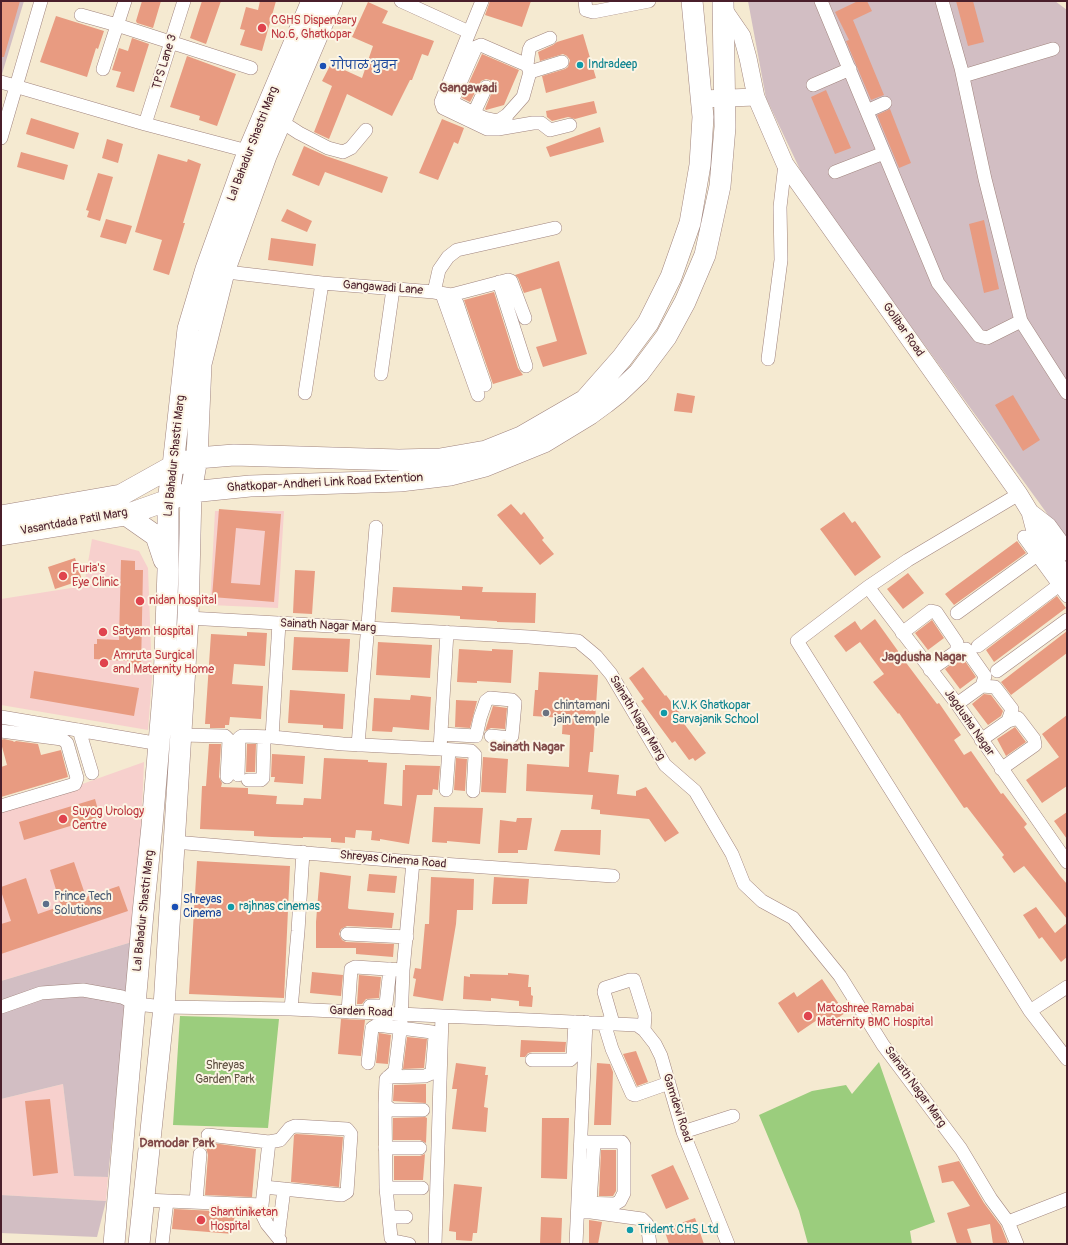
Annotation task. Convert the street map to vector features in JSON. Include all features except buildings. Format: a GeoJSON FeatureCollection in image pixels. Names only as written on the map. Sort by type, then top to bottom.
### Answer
{"type":"FeatureCollection","features":[{"type":"Feature","properties":{"kind":"main road","name":"Lal Bahadur Shastri Marg"},"geometry":{"type":"LineString","coordinates":[[114,1244],[143,913],[160,744],[164,684],[168,570],[168,500],[174,466],[188,329],[215,270],[312,1]]}},
{"type":"Feature","properties":{"kind":"main road","name":"Lal Bahadur Shastri Marg"},"geometry":{"type":"LineString","coordinates":[[257,154],[282,122],[332,1]]}},
{"type":"Feature","properties":{"kind":"main road","name":"Ghatkopar-Andheri Link Road Extention"},"geometry":{"type":"LineString","coordinates":[[174,466],[197,458],[234,455],[399,460],[440,459],[486,451],[521,437],[585,400],[622,358],[648,323],[671,277],[690,223],[700,165],[703,117],[692,1]]}},
{"type":"Feature","properties":{"kind":"main road","name":"Ghatkopar-Andheri Link Road Extention"},"geometry":{"type":"LineString","coordinates":[[191,492],[250,486],[400,481],[450,475],[485,466],[544,442],[595,410],[619,392],[639,373],[666,338],[685,302],[705,255],[720,186],[725,127],[722,4]]}},
{"type":"Feature","properties":{"kind":"main road","name":"Lal Bahadur Shastri Marg"},"geometry":{"type":"LineString","coordinates":[[139,1244],[164,1007],[188,618],[191,492],[197,458],[201,364],[215,270]]}},
{"type":"Feature","properties":{"kind":"main road"},"geometry":{"type":"LineString","coordinates":[[399,460],[400,481]]}},
{"type":"Feature","properties":{"kind":"main road","name":"Vasantdada Patil Marg"},"geometry":{"type":"LineString","coordinates":[[1,535],[26,521],[89,510],[121,495],[174,466]]}},
{"type":"Feature","properties":{"kind":"main road","name":"Vasantdada Patil Marg"},"geometry":{"type":"LineString","coordinates":[[89,510],[126,515],[191,492]]}},
{"type":"Feature","properties":{"kind":"main road"},"geometry":{"type":"LineString","coordinates":[[126,515],[156,536],[168,570]]}},
{"type":"Feature","properties":{"kind":"main road","name":"Vasantdada Patil Marg"},"geometry":{"type":"LineString","coordinates":[[1,516],[26,521]]}},
{"type":"Feature","properties":{"kind":"street"},"geometry":{"type":"LineString","coordinates":[[1,138],[41,1]]}},
{"type":"Feature","properties":{"kind":"street"},"geometry":{"type":"LineString","coordinates":[[103,69],[125,1]]}},
{"type":"Feature","properties":{"kind":"street","name":"TPS Lane 3"},"geometry":{"type":"LineString","coordinates":[[145,124],[184,1]]}},
{"type":"Feature","properties":{"kind":"street"},"geometry":{"type":"LineString","coordinates":[[401,1],[470,32]]}},
{"type":"Feature","properties":{"kind":"street"},"geometry":{"type":"LineString","coordinates":[[482,1],[441,102],[456,104],[484,118],[498,121],[541,123],[550,130],[570,125]]}},
{"type":"Feature","properties":{"kind":"street"},"geometry":{"type":"LineString","coordinates":[[585,1],[586,10],[593,12],[650,1]]}},
{"type":"Feature","properties":{"kind":"street"},"geometry":{"type":"LineString","coordinates":[[821,1],[938,284],[979,336],[987,338],[1021,321]]}},
{"type":"Feature","properties":{"kind":"street"},"geometry":{"type":"LineString","coordinates":[[942,1],[963,76],[987,187],[1021,321],[1067,393]]}},
{"type":"Feature","properties":{"kind":"street","name":"Golibar Road"},"geometry":{"type":"LineString","coordinates":[[722,4],[742,36],[756,97],[785,164],[1019,494],[1030,512],[1048,526],[1067,552]]}},
{"type":"Feature","properties":{"kind":"street"},"geometry":{"type":"LineString","coordinates":[[81,15],[251,68]]}},
{"type":"Feature","properties":{"kind":"street"},"geometry":{"type":"LineString","coordinates":[[550,38],[531,46],[529,50],[529,69],[523,97],[505,121],[487,129],[443,108],[454,99],[476,47],[481,45],[529,69],[562,62]]}},
{"type":"Feature","properties":{"kind":"street"},"geometry":{"type":"LineString","coordinates":[[963,76],[1053,49]]}},
{"type":"Feature","properties":{"kind":"street"},"geometry":{"type":"LineString","coordinates":[[813,85],[850,69]]}},
{"type":"Feature","properties":{"kind":"street"},"geometry":{"type":"LineString","coordinates":[[1,82],[145,124],[257,154]]}},
{"type":"Feature","properties":{"kind":"street"},"geometry":{"type":"LineString","coordinates":[[474,113],[486,87]]}},
{"type":"Feature","properties":{"kind":"street"},"geometry":{"type":"LineString","coordinates":[[702,98],[756,97]]}},
{"type":"Feature","properties":{"kind":"street"},"geometry":{"type":"LineString","coordinates":[[867,111],[885,103]]}},
{"type":"Feature","properties":{"kind":"street"},"geometry":{"type":"LineString","coordinates":[[282,122],[299,133],[328,148],[343,152],[351,148],[366,130]]}},
{"type":"Feature","properties":{"kind":"street"},"geometry":{"type":"LineString","coordinates":[[835,172],[884,153]]}},
{"type":"Feature","properties":{"kind":"street"},"geometry":{"type":"LineString","coordinates":[[768,359],[781,260],[780,207],[785,164]]}},
{"type":"Feature","properties":{"kind":"street","name":"Gangawadi Lane"},"geometry":{"type":"LineString","coordinates":[[215,270],[322,283],[438,293],[439,270],[448,257],[457,250],[556,228]]}},
{"type":"Feature","properties":{"kind":"street"},"geometry":{"type":"LineString","coordinates":[[438,293],[451,295],[508,280],[510,281],[525,318]]}},
{"type":"Feature","properties":{"kind":"street"},"geometry":{"type":"LineString","coordinates":[[500,282],[526,366]]}},
{"type":"Feature","properties":{"kind":"street"},"geometry":{"type":"LineString","coordinates":[[304,393],[322,283]]}},
{"type":"Feature","properties":{"kind":"street"},"geometry":{"type":"LineString","coordinates":[[381,374],[392,289]]}},
{"type":"Feature","properties":{"kind":"street"},"geometry":{"type":"LineString","coordinates":[[438,293],[462,334]]}},
{"type":"Feature","properties":{"kind":"street"},"geometry":{"type":"LineString","coordinates":[[457,303],[462,334],[479,384]]}},
{"type":"Feature","properties":{"kind":"street"},"geometry":{"type":"LineString","coordinates":[[1019,494],[908,560],[868,587],[797,640],[1030,1011],[1067,1059]]}},
{"type":"Feature","properties":{"kind":"street"},"geometry":{"type":"LineString","coordinates":[[1030,512],[1036,536],[1064,581],[1067,596]]}},
{"type":"Feature","properties":{"kind":"street"},"geometry":{"type":"LineString","coordinates":[[358,745],[376,527]]}},
{"type":"Feature","properties":{"kind":"street"},"geometry":{"type":"LineString","coordinates":[[1024,537],[1037,555],[1064,581]]}},
{"type":"Feature","properties":{"kind":"street"},"geometry":{"type":"LineString","coordinates":[[957,613],[1037,555]]}},
{"type":"Feature","properties":{"kind":"street"},"geometry":{"type":"LineString","coordinates":[[978,646],[1064,581]]}},
{"type":"Feature","properties":{"kind":"street","name":"Jagdusha Nagar"},"geometry":{"type":"LineString","coordinates":[[868,587],[957,704],[1067,862]]}},
{"type":"Feature","properties":{"kind":"street"},"geometry":{"type":"LineString","coordinates":[[902,633],[931,611],[936,612],[957,643],[957,650]]}},
{"type":"Feature","properties":{"kind":"street","name":"Sainath Nagar Marg"},"geometry":{"type":"LineString","coordinates":[[188,618],[447,632],[578,641],[596,656],[611,674],[665,765],[694,792],[732,854],[744,884],[762,901],[792,918],[840,976],[883,1045],[961,1149],[991,1198],[1008,1222],[1017,1244]]}},
{"type":"Feature","properties":{"kind":"street"},"geometry":{"type":"LineString","coordinates":[[998,671],[1067,620]]}},
{"type":"Feature","properties":{"kind":"street"},"geometry":{"type":"LineString","coordinates":[[238,777],[260,780],[263,778],[279,623]]}},
{"type":"Feature","properties":{"kind":"street"},"geometry":{"type":"LineString","coordinates":[[446,790],[445,750],[441,734],[447,632]]}},
{"type":"Feature","properties":{"kind":"street"},"geometry":{"type":"LineString","coordinates":[[930,670],[957,650],[966,649],[985,676],[982,686],[957,704]]}},
{"type":"Feature","properties":{"kind":"street"},"geometry":{"type":"LineString","coordinates":[[982,686],[995,687],[1012,709],[1008,721]]}},
{"type":"Feature","properties":{"kind":"street"},"geometry":{"type":"LineString","coordinates":[[441,734],[476,736],[480,718],[486,702],[490,698],[512,700],[514,703],[512,736],[510,738],[491,736]]}},
{"type":"Feature","properties":{"kind":"street"},"geometry":{"type":"LineString","coordinates":[[1,717],[160,744]]}},
{"type":"Feature","properties":{"kind":"street"},"geometry":{"type":"LineString","coordinates":[[981,740],[1008,721],[1018,718],[1034,739],[1035,745],[1001,769]]}},
{"type":"Feature","properties":{"kind":"street"},"geometry":{"type":"LineString","coordinates":[[79,730],[92,773]]}},
{"type":"Feature","properties":{"kind":"street"},"geometry":{"type":"LineString","coordinates":[[1,731],[62,739],[67,743],[77,778],[75,784],[1,806]]}},
{"type":"Feature","properties":{"kind":"street"},"geometry":{"type":"LineString","coordinates":[[180,735],[225,736],[229,740],[238,777]]}},
{"type":"Feature","properties":{"kind":"street"},"geometry":{"type":"LineString","coordinates":[[238,777],[239,738],[242,736],[268,737],[358,745],[471,751],[475,754],[472,791]]}},
{"type":"Feature","properties":{"kind":"street","name":"Shreyas Cinema Road"},"geometry":{"type":"LineString","coordinates":[[174,842],[413,862],[613,876]]}},
{"type":"Feature","properties":{"kind":"street"},"geometry":{"type":"LineString","coordinates":[[291,1009],[303,852]]}},
{"type":"Feature","properties":{"kind":"street"},"geometry":{"type":"LineString","coordinates":[[397,970],[355,967],[351,969],[348,1008],[383,1006],[386,1004],[397,970],[407,937],[413,862]]}},
{"type":"Feature","properties":{"kind":"street"},"geometry":{"type":"LineString","coordinates":[[347,934],[407,937]]}},
{"type":"Feature","properties":{"kind":"street"},"geometry":{"type":"LineString","coordinates":[[397,970],[401,1028],[395,1071],[386,1079],[386,1188],[390,1238],[394,1241],[409,1244]]}},
{"type":"Feature","properties":{"kind":"street"},"geometry":{"type":"LineString","coordinates":[[644,1030],[644,1013],[634,980],[605,988],[604,992],[612,1049],[632,1094],[635,1095],[669,1083]]}},
{"type":"Feature","properties":{"kind":"street"},"geometry":{"type":"LineString","coordinates":[[1030,1011],[1067,987]]}},
{"type":"Feature","properties":{"kind":"street","name":"Garden Road"},"geometry":{"type":"LineString","coordinates":[[1,1007],[41,993],[83,990],[122,997],[136,1004],[164,1007],[291,1009],[348,1008],[401,1014],[581,1022]]}},
{"type":"Feature","properties":{"kind":"street"},"geometry":{"type":"LineString","coordinates":[[581,1022],[609,1021],[644,1013]]}},
{"type":"Feature","properties":{"kind":"street"},"geometry":{"type":"LineString","coordinates":[[435,1244],[442,1016]]}},
{"type":"Feature","properties":{"kind":"street"},"geometry":{"type":"LineString","coordinates":[[609,1021],[637,1025],[644,1030]]}},
{"type":"Feature","properties":{"kind":"street"},"geometry":{"type":"LineString","coordinates":[[532,1060],[570,1060],[573,1057],[581,1022]]}},
{"type":"Feature","properties":{"kind":"street"},"geometry":{"type":"LineString","coordinates":[[576,1244],[582,1206],[587,1142],[581,1022]]}},
{"type":"Feature","properties":{"kind":"street"},"geometry":{"type":"LineString","coordinates":[[368,1063],[372,1028],[376,1025],[432,1032],[435,1036],[432,1073],[425,1076],[388,1076]]}},
{"type":"Feature","properties":{"kind":"street","name":"Gamdevi Road"},"geometry":{"type":"LineString","coordinates":[[644,1030],[655,1044],[661,1056],[683,1132],[728,1244]]}},
{"type":"Feature","properties":{"kind":"street"},"geometry":{"type":"LineString","coordinates":[[385,1105],[392,1110],[423,1110]]}},
{"type":"Feature","properties":{"kind":"street"},"geometry":{"type":"LineString","coordinates":[[683,1132],[733,1116]]}},
{"type":"Feature","properties":{"kind":"street"},"geometry":{"type":"LineString","coordinates":[[208,1136],[269,1142],[280,1140],[290,1128],[295,1126],[347,1129],[350,1134],[347,1192],[342,1195],[264,1187]]}},
{"type":"Feature","properties":{"kind":"street"},"geometry":{"type":"LineString","coordinates":[[269,1142],[262,1214],[267,1224],[280,1239],[284,1189]]}},
{"type":"Feature","properties":{"kind":"street"},"geometry":{"type":"LineString","coordinates":[[582,1206],[616,1204],[620,1201],[624,1193],[624,1145],[622,1142],[587,1142]]}},
{"type":"Feature","properties":{"kind":"street"},"geometry":{"type":"LineString","coordinates":[[385,1148],[420,1148]]}},
{"type":"Feature","properties":{"kind":"street"},"geometry":{"type":"LineString","coordinates":[[196,1202],[200,1154]]}},
{"type":"Feature","properties":{"kind":"street"},"geometry":{"type":"LineString","coordinates":[[386,1188],[422,1188]]}},
{"type":"Feature","properties":{"kind":"street"},"geometry":{"type":"LineString","coordinates":[[1008,1222],[1067,1199]]}},
{"type":"Feature","properties":{"kind":"street"},"geometry":{"type":"LineString","coordinates":[[144,1200],[262,1205]]}},
{"type":"Feature","properties":{"kind":"street"},"geometry":{"type":"LineString","coordinates":[[162,1244],[167,1201]]}},
{"type":"Feature","properties":{"kind":"street"},"geometry":{"type":"LineString","coordinates":[[582,1206],[612,1221],[642,1219],[647,1224],[650,1244]]}},
{"type":"Feature","properties":{"kind":"street"},"geometry":{"type":"LineString","coordinates":[[388,1217],[406,1217]]}},
{"type":"Feature","properties":{"kind":"shaded area"},"geometry":{"type":"Polygon","coordinates":[[[1,1],[24,1],[2,74],[1,74],[1,1]]]}},
{"type":"Feature","properties":{"kind":"shaded area"},"geometry":{"type":"Polygon","coordinates":[[[748,1],[1055,1],[1067,10],[1067,541],[806,182],[766,98],[748,1]]]}},
{"type":"Feature","properties":{"kind":"shaded area"},"geometry":{"type":"Polygon","coordinates":[[[215,511],[284,511],[278,608],[210,605],[215,511]]]}},
{"type":"Feature","properties":{"kind":"shaded area"},"geometry":{"type":"Polygon","coordinates":[[[92,539],[139,551],[148,568],[152,677],[148,730],[1,705],[1,599],[84,586],[92,539]]]}},
{"type":"Feature","properties":{"kind":"shaded area"},"geometry":{"type":"Polygon","coordinates":[[[144,762],[141,834],[132,942],[1,981],[1,813],[144,762]]]}},
{"type":"Feature","properties":{"kind":"shaded area"},"geometry":{"type":"Polygon","coordinates":[[[132,942],[108,1177],[74,1176],[63,1084],[1,1099],[1,981],[132,942]]]}},
{"type":"Feature","properties":{"kind":"shaded area"},"geometry":{"type":"Polygon","coordinates":[[[63,1084],[74,1175],[108,1177],[106,1201],[1,1195],[1,1099],[63,1084]]]}},
{"type":"Feature","properties":{"kind":"shaded area"},"geometry":{"type":"Polygon","coordinates":[[[1,1195],[106,1201],[97,1237],[1,1233],[1,1195]]]}},
{"type":"Feature","properties":{"kind":"green space","name":"Shreyas Garden Park"},"geometry":{"type":"Polygon","coordinates":[[[180,1016],[279,1019],[268,1128],[173,1125],[180,1016]]]}},
{"type":"Feature","properties":{"kind":"green space"},"geometry":{"type":"Polygon","coordinates":[[[879,1062],[935,1222],[910,1231],[912,1244],[808,1244],[799,1211],[759,1115],[812,1091],[846,1085],[852,1094],[879,1062]]]}},
{"type":"Feature","properties":{"kind":"place","name":"CGHS Dispensary No.6, Ghatkopar"},"geometry":{"type":"Point","coordinates":[262,28]}},
{"type":"Feature","properties":{"kind":"place","name":"Indradeep"},"geometry":{"type":"Point","coordinates":[580,65]}},
{"type":"Feature","properties":{"kind":"place","name":"गोपाळ भुवन"},"geometry":{"type":"Point","coordinates":[323,66]}},
{"type":"Feature","properties":{"kind":"place","name":"Furia's Eye Clinic"},"geometry":{"type":"Point","coordinates":[63,576]}},
{"type":"Feature","properties":{"kind":"place","name":"nidan hospital"},"geometry":{"type":"Point","coordinates":[140,601]}},
{"type":"Feature","properties":{"kind":"place","name":"Satyam Hospital"},"geometry":{"type":"Point","coordinates":[103,632]}},
{"type":"Feature","properties":{"kind":"place","name":"Amruta Surgical and Maternity Home"},"geometry":{"type":"Point","coordinates":[104,663]}},
{"type":"Feature","properties":{"kind":"place","name":"chintamani jain temple"},"geometry":{"type":"Point","coordinates":[546,713]}},
{"type":"Feature","properties":{"kind":"place","name":"K.V.K Ghatkopar Sarvajanik School"},"geometry":{"type":"Point","coordinates":[664,713]}},
{"type":"Feature","properties":{"kind":"place","name":"Suyog Urology Centre"},"geometry":{"type":"Point","coordinates":[63,819]}},
{"type":"Feature","properties":{"kind":"place","name":"Prince Tech Solutions"},"geometry":{"type":"Point","coordinates":[46,904]}},
{"type":"Feature","properties":{"kind":"place","name":"Shreyas Cinema"},"geometry":{"type":"Point","coordinates":[175,907]}},
{"type":"Feature","properties":{"kind":"place","name":"rajhnas cinemas"},"geometry":{"type":"Point","coordinates":[231,907]}},
{"type":"Feature","properties":{"kind":"place","name":"Matoshree Ramabai Maternity BMC Hospital"},"geometry":{"type":"Point","coordinates":[808,1016]}},
{"type":"Feature","properties":{"kind":"place","name":"Shantiniketan Hospital"},"geometry":{"type":"Point","coordinates":[201,1220]}},
{"type":"Feature","properties":{"kind":"place","name":"Trident CHS Ltd"},"geometry":{"type":"Point","coordinates":[630,1230]}},
{"type":"Feature","properties":{"kind":"district","name":"Gangawadi"},"geometry":{"type":"Point","coordinates":[468,89]}},
{"type":"Feature","properties":{"kind":"district","name":"Jagdusha Nagar"},"geometry":{"type":"Point","coordinates":[924,658]}},
{"type":"Feature","properties":{"kind":"district","name":"Sainath Nagar"},"geometry":{"type":"Point","coordinates":[527,748]}},
{"type":"Feature","properties":{"kind":"district","name":"Damodar Park"},"geometry":{"type":"Point","coordinates":[177,1144]}}]}
